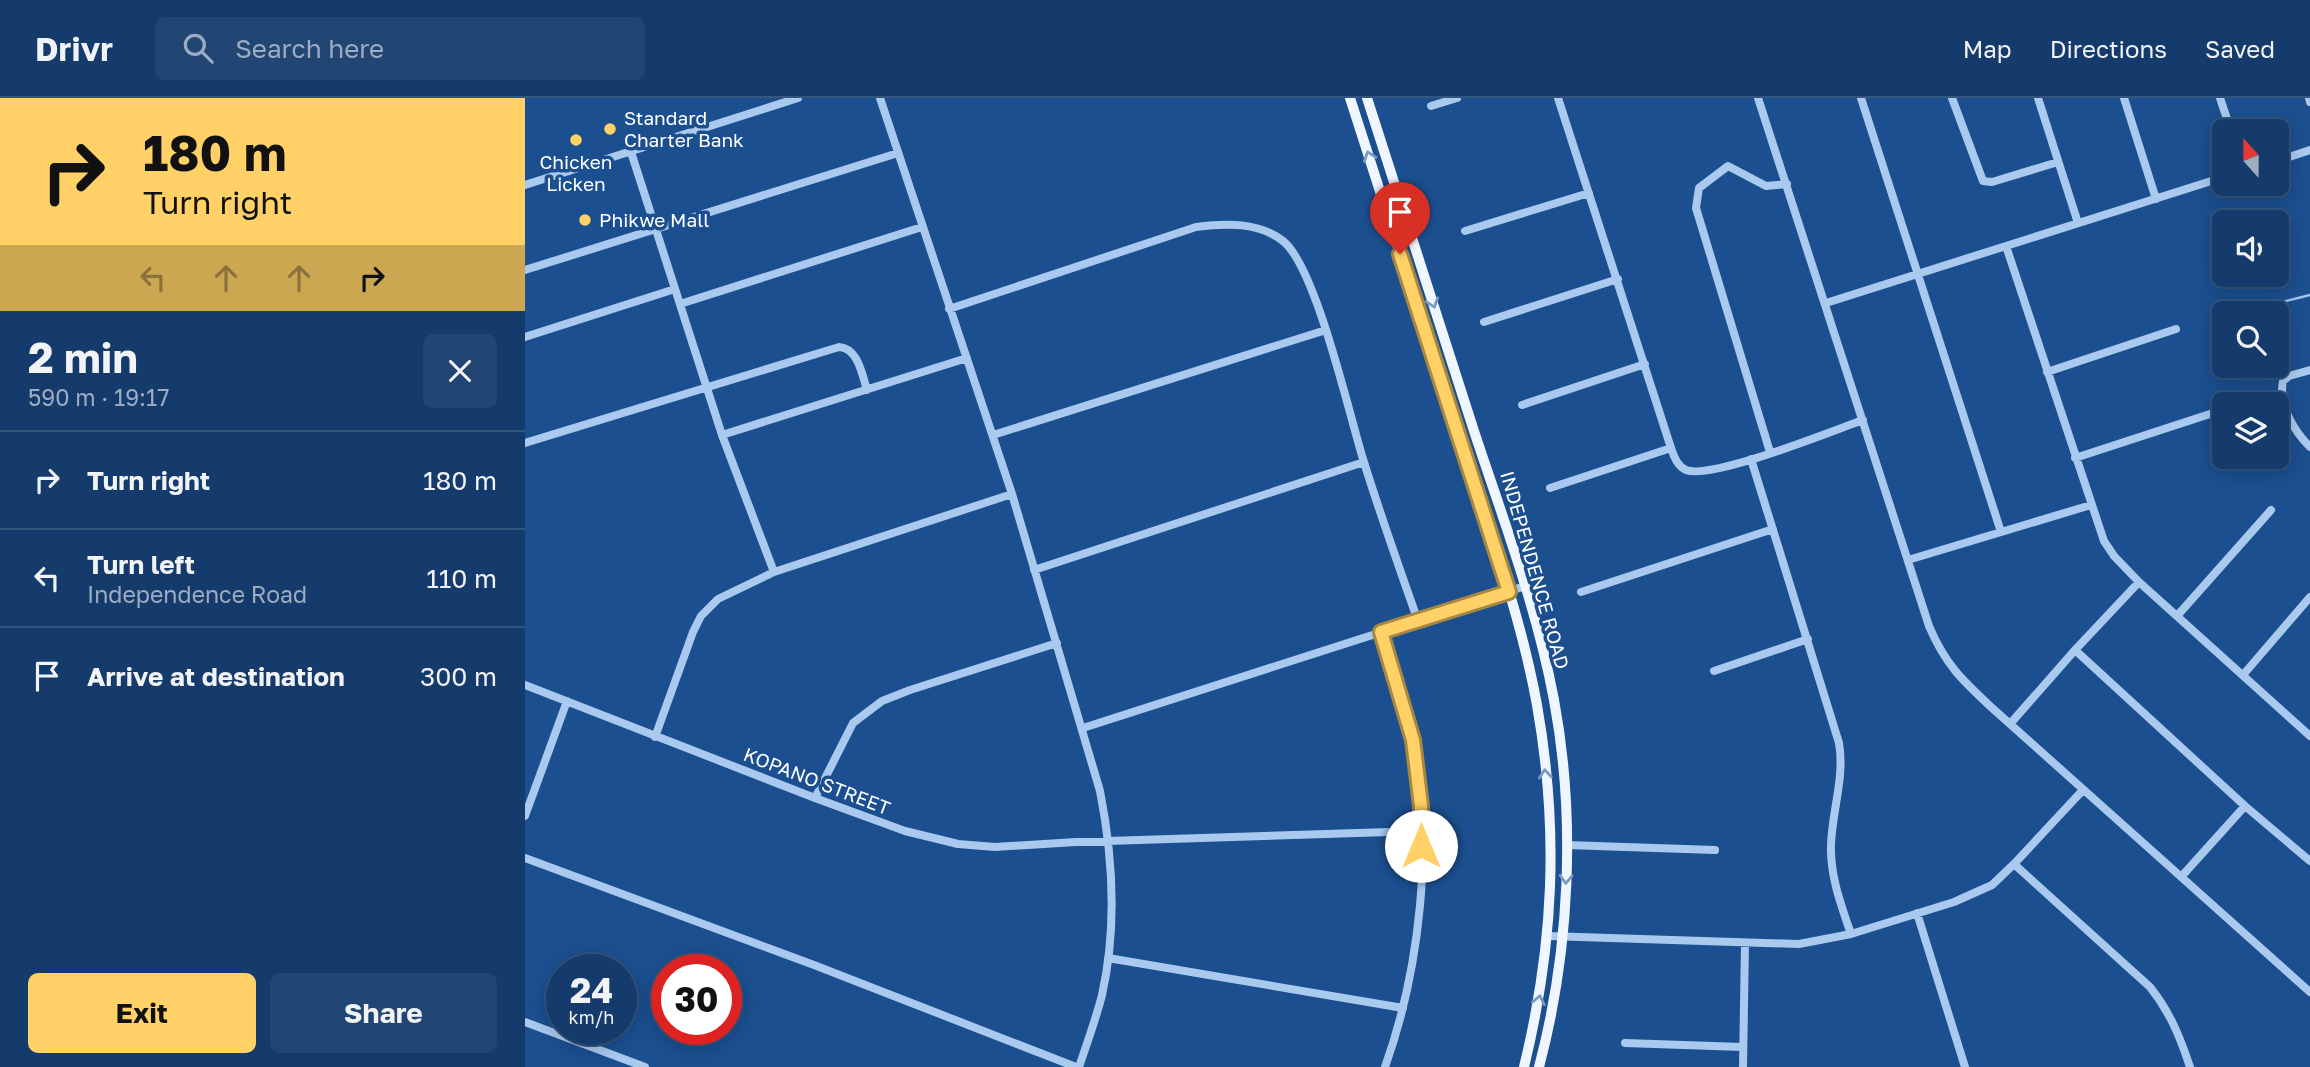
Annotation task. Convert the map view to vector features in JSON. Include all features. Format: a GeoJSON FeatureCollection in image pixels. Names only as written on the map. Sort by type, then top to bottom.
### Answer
{"type":"FeatureCollection","features":[{"type":"Feature","properties":{"kind":"main road","name":"INDEPENDENCE ROAD"},"geometry":{"type":"LineString","coordinates":[[1350,98],[1509,592],[1536,702],[1543,747],[1551,873],[1548,936],[1541,990],[1524,1067]]}},
{"type":"Feature","properties":{"kind":"main road","name":"INDEPENDENCE ROAD"},"geometry":{"type":"LineString","coordinates":[[1367,98],[1525,586],[1554,698],[1560,743],[1566,845],[1563,936],[1555,997],[1539,1067]]}},
{"type":"Feature","properties":{"kind":"street"},"geometry":{"type":"LineString","coordinates":[[525,185],[798,98]]}},
{"type":"Feature","properties":{"kind":"street"},"geometry":{"type":"LineString","coordinates":[[525,858],[1078,1067],[1097,1014],[1108,958],[1111,906],[1109,842],[1100,791],[1012,494],[880,98]]}},
{"type":"Feature","properties":{"kind":"street"},"geometry":{"type":"LineString","coordinates":[[1431,106],[1457,98]]}},
{"type":"Feature","properties":{"kind":"street"},"geometry":{"type":"LineString","coordinates":[[1559,98],[1671,448],[1679,465],[1696,472],[1751,459],[1863,420]]}},
{"type":"Feature","properties":{"kind":"street"},"geometry":{"type":"LineString","coordinates":[[1758,98],[1907,561],[1929,626],[1945,660],[1959,677],[2010,724],[2310,992]]}},
{"type":"Feature","properties":{"kind":"street"},"geometry":{"type":"LineString","coordinates":[[1861,98],[2001,532]]}},
{"type":"Feature","properties":{"kind":"street"},"geometry":{"type":"LineString","coordinates":[[1952,98],[1983,181],[1992,182],[2058,162]]}},
{"type":"Feature","properties":{"kind":"street"},"geometry":{"type":"LineString","coordinates":[[2038,98],[2078,223]]}},
{"type":"Feature","properties":{"kind":"street"},"geometry":{"type":"LineString","coordinates":[[2125,98],[2156,199]]}},
{"type":"Feature","properties":{"kind":"street"},"geometry":{"type":"LineString","coordinates":[[2220,98],[2227,119]]}},
{"type":"Feature","properties":{"kind":"street"},"geometry":{"type":"LineString","coordinates":[[2289,157],[2310,150]]}},
{"type":"Feature","properties":{"kind":"street"},"geometry":{"type":"LineString","coordinates":[[631,152],[723,435],[774,572]]}},
{"type":"Feature","properties":{"kind":"street"},"geometry":{"type":"LineString","coordinates":[[525,271],[898,153]]}},
{"type":"Feature","properties":{"kind":"street"},"geometry":{"type":"LineString","coordinates":[[1770,452],[1696,208],[1699,188],[1728,166],[1766,186],[1787,184]]}},
{"type":"Feature","properties":{"kind":"street"},"geometry":{"type":"LineString","coordinates":[[1826,303],[2212,181]]}},
{"type":"Feature","properties":{"kind":"street"},"geometry":{"type":"LineString","coordinates":[[1465,231],[1589,193]]}},
{"type":"Feature","properties":{"kind":"street"},"geometry":{"type":"LineString","coordinates":[[949,309],[1196,227],[1226,224],[1254,227],[1274,235],[1289,247],[1298,259],[1308,281],[1417,621]]}},
{"type":"Feature","properties":{"kind":"street"},"geometry":{"type":"LineString","coordinates":[[680,304],[922,228]]}},
{"type":"Feature","properties":{"kind":"street"},"geometry":{"type":"LineString","coordinates":[[2006,246],[2104,541],[2114,556],[2139,582],[2309,733]]}},
{"type":"Feature","properties":{"kind":"street"},"geometry":{"type":"LineString","coordinates":[[1484,322],[1618,279]]}},
{"type":"Feature","properties":{"kind":"street"},"geometry":{"type":"LineString","coordinates":[[525,337],[675,289]]}},
{"type":"Feature","properties":{"kind":"street"},"geometry":{"type":"LineString","coordinates":[[2047,372],[2176,329]]}},
{"type":"Feature","properties":{"kind":"street"},"geometry":{"type":"LineString","coordinates":[[993,435],[1325,330]]}},
{"type":"Feature","properties":{"kind":"street"},"geometry":{"type":"LineString","coordinates":[[525,443],[843,346],[854,353],[867,390]]}},
{"type":"Feature","properties":{"kind":"street"},"geometry":{"type":"LineString","coordinates":[[723,435],[967,358]]}},
{"type":"Feature","properties":{"kind":"street"},"geometry":{"type":"LineString","coordinates":[[1522,405],[1645,364]]}},
{"type":"Feature","properties":{"kind":"street"},"geometry":{"type":"LineString","coordinates":[[2310,370],[2289,376],[2283,381],[2281,389],[2294,426],[2310,447]]}},
{"type":"Feature","properties":{"kind":"street"},"geometry":{"type":"LineString","coordinates":[[2075,458],[2212,413]]}},
{"type":"Feature","properties":{"kind":"street"},"geometry":{"type":"LineString","coordinates":[[1550,488],[1671,448]]}},
{"type":"Feature","properties":{"kind":"street"},"geometry":{"type":"LineString","coordinates":[[1751,459],[1840,749],[1832,864],[1841,908],[1851,934]]}},
{"type":"Feature","properties":{"kind":"street"},"geometry":{"type":"LineString","coordinates":[[1034,570],[1364,462]]}},
{"type":"Feature","properties":{"kind":"street"},"geometry":{"type":"LineString","coordinates":[[655,737],[693,632],[701,616],[718,598],[774,572],[1012,494]]}},
{"type":"Feature","properties":{"kind":"street"},"geometry":{"type":"LineString","coordinates":[[1907,561],[2091,505]]}},
{"type":"Feature","properties":{"kind":"street"},"geometry":{"type":"LineString","coordinates":[[2177,616],[2271,510]]}},
{"type":"Feature","properties":{"kind":"street"},"geometry":{"type":"LineString","coordinates":[[1581,592],[1773,529]]}},
{"type":"Feature","properties":{"kind":"street"},"geometry":{"type":"LineString","coordinates":[[2010,724],[2075,649],[2139,582]]}},
{"type":"Feature","properties":{"kind":"street"},"geometry":{"type":"LineString","coordinates":[[1083,728],[1525,586]]}},
{"type":"Feature","properties":{"kind":"street"},"geometry":{"type":"LineString","coordinates":[[2243,675],[2310,597]]}},
{"type":"Feature","properties":{"kind":"street"},"geometry":{"type":"LineString","coordinates":[[1381,632],[1413,740],[1421,806],[1421,889],[1411,977],[1385,1067]]}},
{"type":"Feature","properties":{"kind":"street"},"geometry":{"type":"LineString","coordinates":[[1714,671],[1808,639]]}},
{"type":"Feature","properties":{"kind":"street"},"geometry":{"type":"LineString","coordinates":[[815,798],[853,723],[882,701],[1057,642]]}},
{"type":"Feature","properties":{"kind":"street"},"geometry":{"type":"LineString","coordinates":[[2075,649],[2245,807],[2310,861]]}},
{"type":"Feature","properties":{"kind":"street","name":"KOPANO STREET"},"geometry":{"type":"LineString","coordinates":[[525,685],[815,798],[905,831],[958,844],[995,847],[1421,831]]}},
{"type":"Feature","properties":{"kind":"street"},"geometry":{"type":"LineString","coordinates":[[525,816],[567,701]]}},
{"type":"Feature","properties":{"kind":"street"},"geometry":{"type":"LineString","coordinates":[[1548,936],[1800,944],[1851,934],[1979,893],[1992,885],[2083,790]]}},
{"type":"Feature","properties":{"kind":"street"},"geometry":{"type":"LineString","coordinates":[[2181,877],[2245,807]]}},
{"type":"Feature","properties":{"kind":"street"},"geometry":{"type":"LineString","coordinates":[[1566,845],[1715,850]]}},
{"type":"Feature","properties":{"kind":"street"},"geometry":{"type":"LineString","coordinates":[[2014,864],[2150,987],[2176,1026],[2190,1067]]}},
{"type":"Feature","properties":{"kind":"street"},"geometry":{"type":"LineString","coordinates":[[1917,913],[1965,1067]]}},
{"type":"Feature","properties":{"kind":"street"},"geometry":{"type":"LineString","coordinates":[[1742,1067],[1745,943]]}},
{"type":"Feature","properties":{"kind":"street"},"geometry":{"type":"LineString","coordinates":[[1108,958],[1403,1008]]}},
{"type":"Feature","properties":{"kind":"street"},"geometry":{"type":"LineString","coordinates":[[525,1022],[645,1067]]}},
{"type":"Feature","properties":{"kind":"street"},"geometry":{"type":"LineString","coordinates":[[1625,1043],[1742,1047]]}},
{"type":"Feature","properties":{"kind":"waterway"},"geometry":{"type":"LineString","coordinates":[[2286,301],[2310,295]]}},
{"type":"Feature","properties":{"kind":"place","name":"Standard Charter Bank"},"geometry":{"type":"Point","coordinates":[610,129]}},
{"type":"Feature","properties":{"kind":"place","name":"Chicken Licken"},"geometry":{"type":"Point","coordinates":[576,140]}},
{"type":"Feature","properties":{"kind":"place","name":"Phikwe Mall"},"geometry":{"type":"Point","coordinates":[585,220]}},
{"type":"Feature","properties":{"kind":"route"},"geometry":{"type":"LineString","coordinates":[[1400,254],[1509,592],[1381,632],[1413,740],[1421,806],[1421,846]]}}]}
